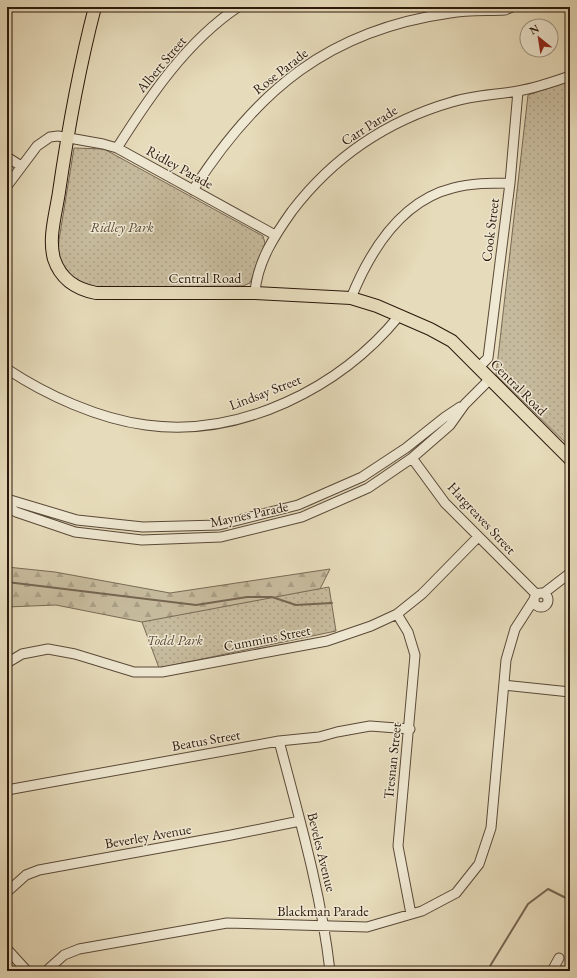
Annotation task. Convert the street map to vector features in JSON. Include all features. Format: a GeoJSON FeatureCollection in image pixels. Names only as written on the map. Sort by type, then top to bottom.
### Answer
{"type":"FeatureCollection","features":[{"type":"Feature","properties":{"kind":"main road","name":"Central Road"},"geometry":{"type":"LineString","coordinates":[[95,7],[82,55],[67,138],[53,233],[53,250],[59,270],[70,284],[86,291],[96,293],[255,292],[351,298],[370,303],[430,329],[452,341],[570,459]]}},
{"type":"Feature","properties":{"kind":"street","name":"Albert Street"},"geometry":{"type":"LineString","coordinates":[[117,148],[163,80],[196,43],[238,7]]}},
{"type":"Feature","properties":{"kind":"street","name":"Rose Parade"},"geometry":{"type":"LineString","coordinates":[[193,190],[227,139],[260,103],[303,67],[338,46],[393,25],[451,13],[505,10],[512,7]]}},
{"type":"Feature","properties":{"kind":"street","name":"Carr Parade"},"geometry":{"type":"LineString","coordinates":[[255,292],[257,275],[275,235],[308,190],[351,150],[400,120],[453,101],[518,91],[570,76]]}},
{"type":"Feature","properties":{"kind":"street","name":"Cook Street"},"geometry":{"type":"LineString","coordinates":[[479,368],[488,358],[510,183],[518,91]]}},
{"type":"Feature","properties":{"kind":"street","name":"Ridley Parade"},"geometry":{"type":"LineString","coordinates":[[7,186],[37,146],[45,139],[54,136],[103,144],[117,148],[275,235]]}},
{"type":"Feature","properties":{"kind":"street"},"geometry":{"type":"LineString","coordinates":[[7,157],[21,166]]}},
{"type":"Feature","properties":{"kind":"street"},"geometry":{"type":"LineString","coordinates":[[351,298],[375,249],[389,230],[406,212],[433,195],[452,188],[484,183],[510,183]]}},
{"type":"Feature","properties":{"kind":"street","name":"Lindsay Street"},"geometry":{"type":"LineString","coordinates":[[7,369],[35,386],[116,420],[147,425],[186,427],[250,415],[276,406],[318,386],[348,366],[371,346],[399,316]]}},
{"type":"Feature","properties":{"kind":"street","name":"Maynes Parade"},"geometry":{"type":"LineString","coordinates":[[7,506],[16,512],[75,532],[142,540],[221,537],[302,517],[368,488],[412,458],[450,425],[465,404],[490,379]]}},
{"type":"Feature","properties":{"kind":"street","name":"Maynes Parade"},"geometry":{"type":"LineString","coordinates":[[7,499],[84,521],[143,528],[219,525],[298,505],[362,477],[406,448],[445,417],[465,404]]}},
{"type":"Feature","properties":{"kind":"street","name":"Hargreaves Street"},"geometry":{"type":"LineString","coordinates":[[412,458],[445,503],[540,598]]}},
{"type":"Feature","properties":{"kind":"street","name":"Cummins Street"},"geometry":{"type":"LineString","coordinates":[[7,663],[22,654],[48,649],[75,654],[134,672],[162,672],[327,641],[371,626],[397,614],[422,594],[478,537]]}},
{"type":"Feature","properties":{"kind":"street","name":"Blackman Parade"},"geometry":{"type":"LineString","coordinates":[[46,971],[64,955],[79,949],[221,924],[367,927],[422,911],[456,893],[481,861],[491,828],[504,685],[508,653],[515,629],[540,598],[570,573]]}},
{"type":"Feature","properties":{"kind":"street","name":"Tresnan Street"},"geometry":{"type":"LineString","coordinates":[[397,614],[408,632],[415,655],[410,729],[398,850],[411,914]]}},
{"type":"Feature","properties":{"kind":"street"},"geometry":{"type":"LineString","coordinates":[[504,685],[570,692]]}},
{"type":"Feature","properties":{"kind":"street","name":"Beatus Street"},"geometry":{"type":"LineString","coordinates":[[7,790],[279,741],[319,737],[370,726],[410,729]]}},
{"type":"Feature","properties":{"kind":"street","name":"Beveles Avenue"},"geometry":{"type":"LineString","coordinates":[[279,741],[311,858],[325,926],[330,971]]}},
{"type":"Feature","properties":{"kind":"street","name":"Beverley Avenue"},"geometry":{"type":"LineString","coordinates":[[7,892],[26,875],[39,870],[231,836],[300,821]]}},
{"type":"Feature","properties":{"kind":"street"},"geometry":{"type":"LineString","coordinates":[[7,949],[27,971]]}},
{"type":"Feature","properties":{"kind":"street"},"geometry":{"type":"LineString","coordinates":[[552,971],[559,958]]}},
{"type":"Feature","properties":{"kind":"green space"},"geometry":{"type":"Polygon","coordinates":[[[570,81],[570,447],[496,375],[528,95],[570,81]]]}},
{"type":"Feature","properties":{"kind":"green space","name":"Ridley Park"},"geometry":{"type":"Polygon","coordinates":[[[74,148],[104,149],[263,236],[265,243],[250,283],[243,286],[97,288],[74,280],[58,260],[59,240],[74,148]]]}},
{"type":"Feature","properties":{"kind":"green space"},"geometry":{"type":"Polygon","coordinates":[[[7,567],[55,572],[170,593],[330,569],[306,617],[188,652],[142,622],[56,605],[7,607],[7,567]]]}},
{"type":"Feature","properties":{"kind":"green space","name":"Todd Park"},"geometry":{"type":"Polygon","coordinates":[[[329,587],[336,631],[159,668],[142,622],[329,587]]]}},
{"type":"Feature","properties":{"kind":"waterway"},"geometry":{"type":"LineString","coordinates":[[7,582],[196,605],[247,597],[272,597],[296,605],[332,603]]}},
{"type":"Feature","properties":{"kind":"waterway"},"geometry":{"type":"LineString","coordinates":[[487,971],[528,904],[548,889],[566,898],[570,904]]}}]}
